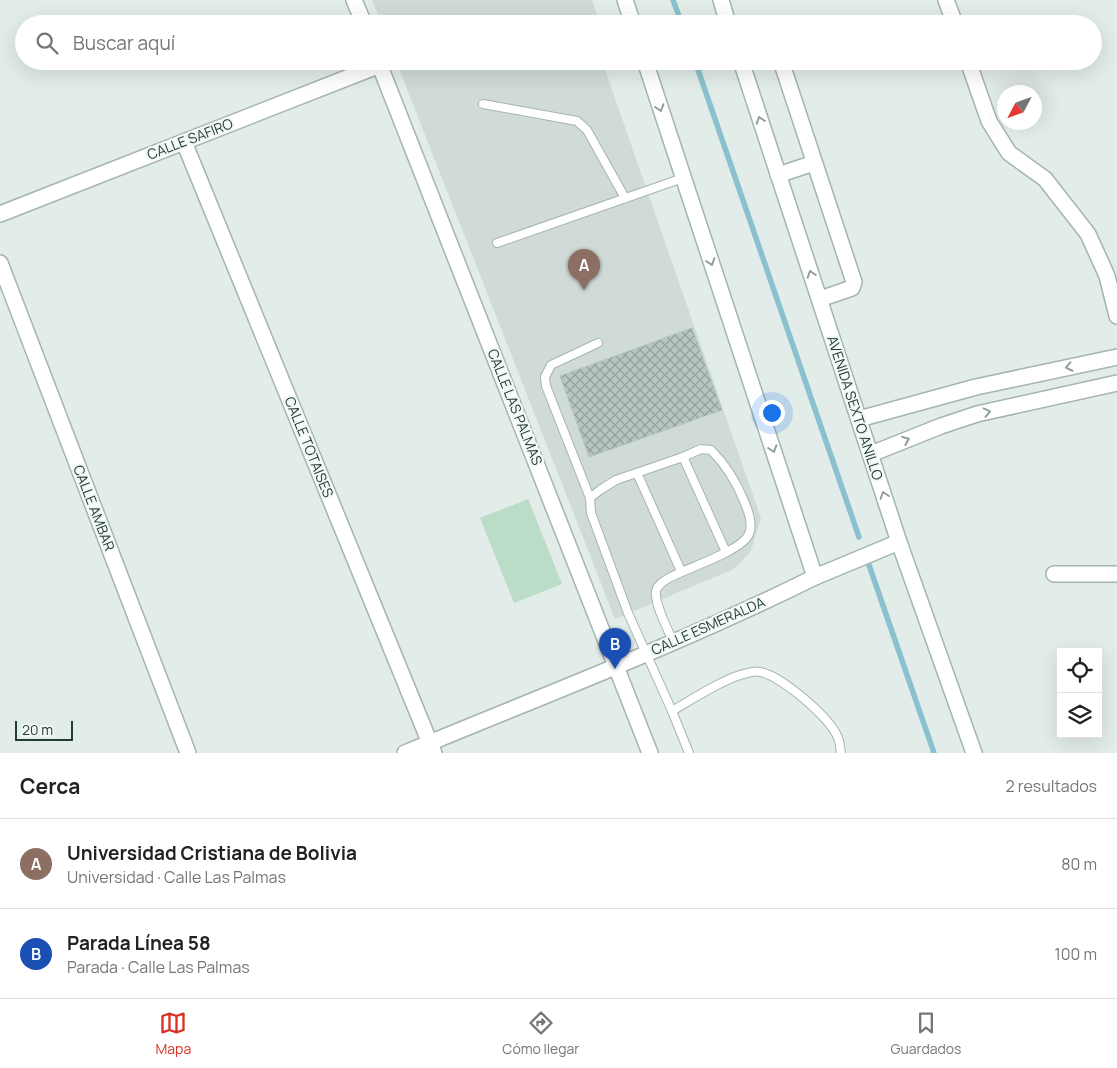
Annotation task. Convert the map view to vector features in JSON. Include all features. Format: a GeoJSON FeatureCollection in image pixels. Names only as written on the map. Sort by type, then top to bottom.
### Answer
{"type":"FeatureCollection","features":[{"type":"Feature","properties":{"kind":"street"},"geometry":{"type":"LineString","coordinates":[[354,0],[360,15]]}},
{"type":"Feature","properties":{"kind":"street"},"geometry":{"type":"LineString","coordinates":[[625,0],[630,15]]}},
{"type":"Feature","properties":{"kind":"street"},"geometry":{"type":"LineString","coordinates":[[720,0],[725,15]]}},
{"type":"Feature","properties":{"kind":"street"},"geometry":{"type":"LineString","coordinates":[[946,0],[952,15]]}},
{"type":"Feature","properties":{"kind":"street","name":"CALLE SAFIRO"},"geometry":{"type":"LineString","coordinates":[[0,214],[362,70]]}},
{"type":"Feature","properties":{"kind":"street","name":"CALLE LAS PALMAS"},"geometry":{"type":"LineString","coordinates":[[382,70],[650,753]]}},
{"type":"Feature","properties":{"kind":"street"},"geometry":{"type":"LineString","coordinates":[[648,70],[815,577]]}},
{"type":"Feature","properties":{"kind":"street","name":"AVENIDA SEXTO ANILLO"},"geometry":{"type":"LineString","coordinates":[[744,70],[899,542],[974,753]]}},
{"type":"Feature","properties":{"kind":"street"},"geometry":{"type":"LineString","coordinates":[[783,70],[854,282],[852,288],[820,299]]}},
{"type":"Feature","properties":{"kind":"street"},"geometry":{"type":"LineString","coordinates":[[971,70],[989,121],[1009,153],[1045,179],[1088,234],[1107,276],[1117,316]]}},
{"type":"Feature","properties":{"kind":"street","name":"CALLE TOTAISES"},"geometry":{"type":"LineString","coordinates":[[184,142],[432,748]]}},
{"type":"Feature","properties":{"kind":"street"},"geometry":{"type":"LineString","coordinates":[[778,175],[814,163]]}},
{"type":"Feature","properties":{"kind":"street","name":"CALLE AMBAR"},"geometry":{"type":"LineString","coordinates":[[0,263],[188,753]]}},
{"type":"Feature","properties":{"kind":"street"},"geometry":{"type":"LineString","coordinates":[[859,419],[976,386],[1117,357]]}},
{"type":"Feature","properties":{"kind":"street"},"geometry":{"type":"LineString","coordinates":[[871,454],[977,414],[1117,383]]}},
{"type":"Feature","properties":{"kind":"street","name":"CALLE ESMERALDA"},"geometry":{"type":"LineString","coordinates":[[405,753],[432,748],[758,605],[815,577],[899,542]]}},
{"type":"Feature","properties":{"kind":"street"},"geometry":{"type":"LineString","coordinates":[[1054,574],[1117,574]]}},
{"type":"Feature","properties":{"kind":"lane"},"geometry":{"type":"LineString","coordinates":[[483,104],[577,121],[587,130],[625,198]]}},
{"type":"Feature","properties":{"kind":"lane"},"geometry":{"type":"LineString","coordinates":[[497,243],[684,178]]}},
{"type":"Feature","properties":{"kind":"lane"},"geometry":{"type":"LineString","coordinates":[[598,343],[551,366],[545,377],[546,386],[590,498],[591,513],[624,604],[689,753]]}},
{"type":"Feature","properties":{"kind":"lane"},"geometry":{"type":"LineString","coordinates":[[590,498],[616,480],[684,457],[701,449],[712,450],[722,460],[736,482],[747,507],[750,522],[749,534],[739,545],[680,572],[660,584],[656,590],[657,601],[673,642]]}},
{"type":"Feature","properties":{"kind":"lane"},"geometry":{"type":"LineString","coordinates":[[684,457],[726,552]]}},
{"type":"Feature","properties":{"kind":"lane"},"geometry":{"type":"LineString","coordinates":[[637,473],[680,572]]}},
{"type":"Feature","properties":{"kind":"lane"},"geometry":{"type":"LineString","coordinates":[[672,711],[735,677],[747,673],[760,672],[774,678],[798,694],[824,718],[838,737],[841,753]]}},
{"type":"Feature","properties":{"kind":"shaded area"},"geometry":{"type":"Polygon","coordinates":[[[372,0],[592,0],[597,15],[378,15],[372,0]]]}},
{"type":"Feature","properties":{"kind":"shaded area"},"geometry":{"type":"Polygon","coordinates":[[[400,70],[605,70],[761,518],[751,551],[734,569],[615,619],[400,70]]]}},
{"type":"Feature","properties":{"kind":"green space"},"geometry":{"type":"Polygon","coordinates":[[[528,499],[562,584],[514,603],[480,518],[528,499]]]}},
{"type":"Feature","properties":{"kind":"building"},"geometry":{"type":"Polygon","coordinates":[[[692,328],[722,410],[589,457],[560,376],[692,328]]]}},
{"type":"Feature","properties":{"kind":"waterway"},"geometry":{"type":"LineString","coordinates":[[673,0],[679,15]]}},
{"type":"Feature","properties":{"kind":"waterway"},"geometry":{"type":"LineString","coordinates":[[698,70],[859,537]]}},
{"type":"Feature","properties":{"kind":"waterway"},"geometry":{"type":"LineString","coordinates":[[869,565],[934,753]]}},
{"type":"Feature","properties":{"kind":"place","name":"Universidad Cristiana de Bolivia"},"geometry":{"type":"Point","coordinates":[584,290]}},
{"type":"Feature","properties":{"kind":"place","name":"Parada Línea 58"},"geometry":{"type":"Point","coordinates":[615,669]}}]}
